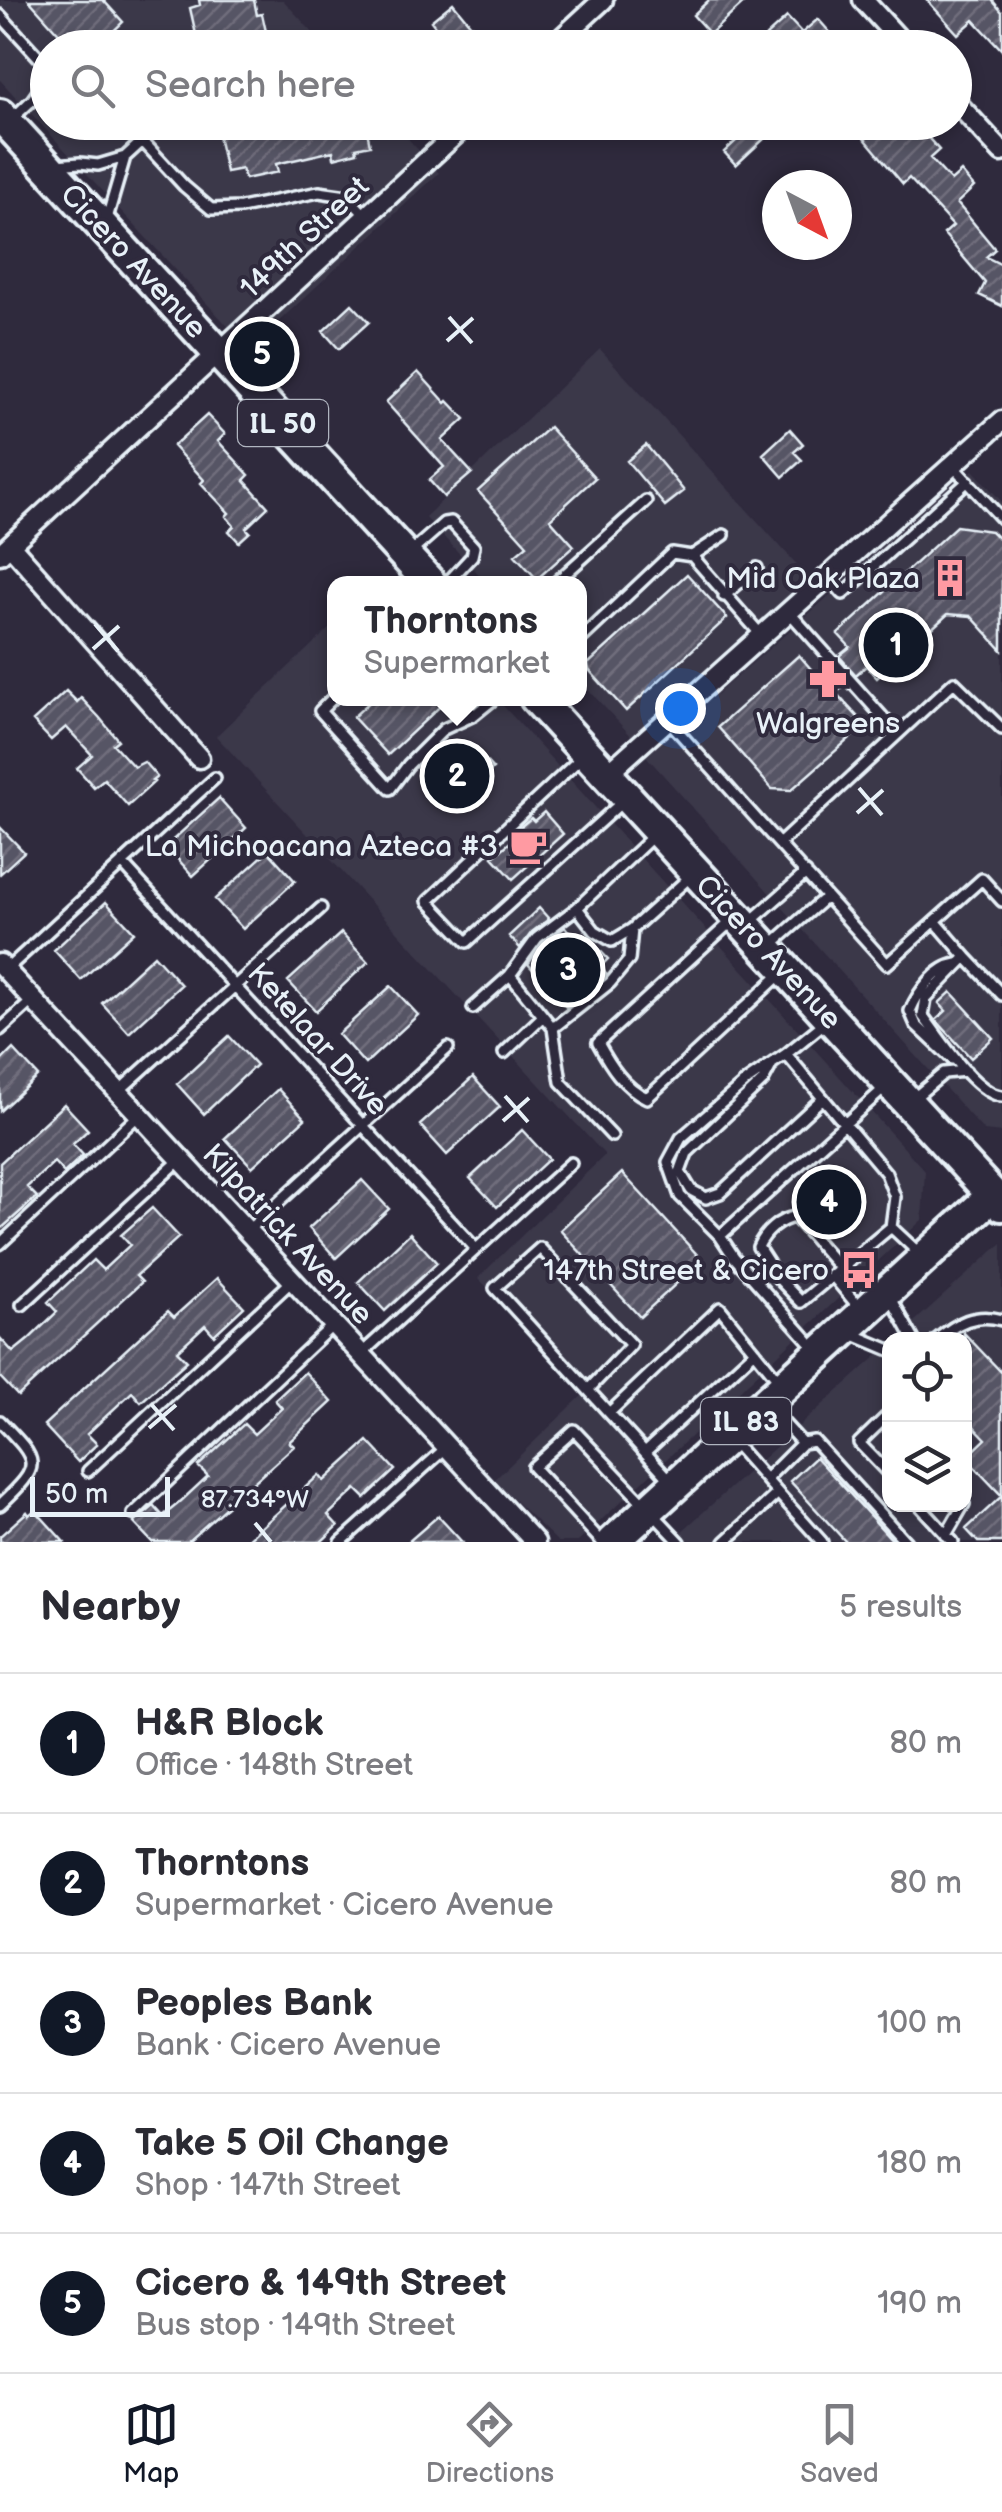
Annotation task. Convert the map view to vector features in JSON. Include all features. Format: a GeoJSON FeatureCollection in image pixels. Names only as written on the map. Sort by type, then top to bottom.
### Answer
{"type":"FeatureCollection","features":[{"type":"Feature","properties":{"kind":"main road","name":"Cicero Avenue"},"geometry":{"type":"LineString","coordinates":[[4,119],[424,576]]}},
{"type":"Feature","properties":{"kind":"main road","name":"Cicero Avenue"},"geometry":{"type":"LineString","coordinates":[[546,706],[998,1200]]}},
{"type":"Feature","properties":{"kind":"main road","name":"IL 83"},"geometry":{"type":"LineString","coordinates":[[613,1542],[924,1258],[998,1200]]}},
{"type":"Feature","properties":{"kind":"street"},"geometry":{"type":"LineString","coordinates":[[570,30],[602,0]]}},
{"type":"Feature","properties":{"kind":"street"},"geometry":{"type":"LineString","coordinates":[[863,0],[890,30]]}},
{"type":"Feature","properties":{"kind":"street"},"geometry":{"type":"LineString","coordinates":[[972,120],[1002,152]]}},
{"type":"Feature","properties":{"kind":"street","name":"149th Street"},"geometry":{"type":"LineString","coordinates":[[5,550],[449,140]]}},
{"type":"Feature","properties":{"kind":"street"},"geometry":{"type":"LineString","coordinates":[[606,775],[1002,421]]}},
{"type":"Feature","properties":{"kind":"street"},"geometry":{"type":"LineString","coordinates":[[5,550],[199,758]]}},
{"type":"Feature","properties":{"kind":"street","name":"Kilpatrick Avenue"},"geometry":{"type":"LineString","coordinates":[[3,967],[533,1541]]}},
{"type":"Feature","properties":{"kind":"lane"},"geometry":{"type":"LineString","coordinates":[[0,15],[30,48]]}},
{"type":"Feature","properties":{"kind":"lane"},"geometry":{"type":"LineString","coordinates":[[4,119],[30,101]]}},
{"type":"Feature","properties":{"kind":"lane"},"geometry":{"type":"LineString","coordinates":[[47,166],[98,165],[125,157],[142,142],[211,209],[241,208],[318,192],[347,196],[366,216]]}},
{"type":"Feature","properties":{"kind":"lane"},"geometry":{"type":"LineString","coordinates":[[104,228],[125,157]]}},
{"type":"Feature","properties":{"kind":"lane"},"geometry":{"type":"LineString","coordinates":[[952,465],[1002,519]]}},
{"type":"Feature","properties":{"kind":"lane"},"geometry":{"type":"LineString","coordinates":[[828,577],[843,594],[968,482]]}},
{"type":"Feature","properties":{"kind":"lane"},"geometry":{"type":"LineString","coordinates":[[563,576],[646,501]]}},
{"type":"Feature","properties":{"kind":"lane"},"geometry":{"type":"LineString","coordinates":[[406,557],[444,523],[451,522],[474,547],[472,556],[453,576]]}},
{"type":"Feature","properties":{"kind":"lane"},"geometry":{"type":"LineString","coordinates":[[587,633],[672,553],[692,556],[724,535]]}},
{"type":"Feature","properties":{"kind":"lane"},"geometry":{"type":"LineString","coordinates":[[692,556],[762,636]]}},
{"type":"Feature","properties":{"kind":"lane"},"geometry":{"type":"LineString","coordinates":[[724,596],[757,568]]}},
{"type":"Feature","properties":{"kind":"lane"},"geometry":{"type":"LineString","coordinates":[[788,612],[898,734]]}},
{"type":"Feature","properties":{"kind":"lane"},"geometry":{"type":"LineString","coordinates":[[779,844],[954,682],[1002,729]]}},
{"type":"Feature","properties":{"kind":"lane"},"geometry":{"type":"LineString","coordinates":[[327,704],[320,711],[390,789],[444,729],[485,706]]}},
{"type":"Feature","properties":{"kind":"lane"},"geometry":{"type":"LineString","coordinates":[[466,706],[474,715]]}},
{"type":"Feature","properties":{"kind":"lane"},"geometry":{"type":"LineString","coordinates":[[668,720],[887,964],[982,879],[1002,900]]}},
{"type":"Feature","properties":{"kind":"lane"},"geometry":{"type":"LineString","coordinates":[[606,775],[467,942],[428,901],[606,775]]}},
{"type":"Feature","properties":{"kind":"lane"},"geometry":{"type":"LineString","coordinates":[[3,967],[215,778]]}},
{"type":"Feature","properties":{"kind":"lane"},"geometry":{"type":"LineString","coordinates":[[474,1008],[510,975],[538,938],[577,908],[658,831]]}},
{"type":"Feature","properties":{"kind":"lane","name":"Ketelaar Drive"},"geometry":{"type":"LineString","coordinates":[[122,863],[476,1249]]}},
{"type":"Feature","properties":{"kind":"lane"},"geometry":{"type":"LineString","coordinates":[[577,908],[594,930],[612,941],[632,929],[696,872]]}},
{"type":"Feature","properties":{"kind":"lane"},"geometry":{"type":"LineString","coordinates":[[806,874],[741,921],[598,1044],[634,1092],[647,1098],[776,959],[826,897]]}},
{"type":"Feature","properties":{"kind":"lane"},"geometry":{"type":"LineString","coordinates":[[118,1091],[321,908]]}},
{"type":"Feature","properties":{"kind":"lane"},"geometry":{"type":"LineString","coordinates":[[935,921],[963,960],[1002,995]]}},
{"type":"Feature","properties":{"kind":"lane"},"geometry":{"type":"LineString","coordinates":[[553,1028],[610,983],[629,960],[632,929]]}},
{"type":"Feature","properties":{"kind":"lane"},"geometry":{"type":"LineString","coordinates":[[963,960],[946,966],[916,996],[910,1011],[916,1025],[950,1058],[991,1095],[1002,1096]]}},
{"type":"Feature","properties":{"kind":"lane"},"geometry":{"type":"LineString","coordinates":[[510,975],[553,1028],[562,1082],[612,1136]]}},
{"type":"Feature","properties":{"kind":"lane"},"geometry":{"type":"LineString","coordinates":[[0,1030],[34,1000]]}},
{"type":"Feature","properties":{"kind":"lane"},"geometry":{"type":"LineString","coordinates":[[504,1053],[542,1017]]}},
{"type":"Feature","properties":{"kind":"lane"},"geometry":{"type":"LineString","coordinates":[[820,1354],[734,1258],[720,1236],[680,1196],[668,1162],[681,1138],[748,1080],[830,1018]]}},
{"type":"Feature","properties":{"kind":"lane"},"geometry":{"type":"LineString","coordinates":[[247,1230],[448,1048]]}},
{"type":"Feature","properties":{"kind":"lane"},"geometry":{"type":"LineString","coordinates":[[786,1054],[886,1173],[895,1196],[891,1226],[836,1271],[801,1302],[778,1278],[758,1247],[772,1229],[794,1217],[836,1271],[854,1322],[882,1344]]}},
{"type":"Feature","properties":{"kind":"lane"},"geometry":{"type":"LineString","coordinates":[[773,1064],[763,1081],[687,1153],[680,1172],[692,1190],[706,1198],[720,1193],[823,1098]]}},
{"type":"Feature","properties":{"kind":"lane"},"geometry":{"type":"LineString","coordinates":[[720,1236],[844,1124],[944,1072],[963,1067]]}},
{"type":"Feature","properties":{"kind":"lane"},"geometry":{"type":"LineString","coordinates":[[0,1244],[140,1114]]}},
{"type":"Feature","properties":{"kind":"lane"},"geometry":{"type":"LineString","coordinates":[[22,1306],[181,1160]]}},
{"type":"Feature","properties":{"kind":"lane"},"geometry":{"type":"LineString","coordinates":[[361,1354],[571,1162]]}},
{"type":"Feature","properties":{"kind":"lane"},"geometry":{"type":"LineString","coordinates":[[891,1226],[924,1258]]}},
{"type":"Feature","properties":{"kind":"lane"},"geometry":{"type":"LineString","coordinates":[[588,1390],[631,1345],[540,1248],[495,1288],[588,1390],[609,1412],[675,1485]]}},
{"type":"Feature","properties":{"kind":"lane"},"geometry":{"type":"LineString","coordinates":[[88,1471],[293,1280]]}},
{"type":"Feature","properties":{"kind":"lane"},"geometry":{"type":"LineString","coordinates":[[888,1292],[910,1332]]}},
{"type":"Feature","properties":{"kind":"lane"},"geometry":{"type":"LineString","coordinates":[[609,1412],[720,1308],[755,1351],[774,1395],[802,1443]]}},
{"type":"Feature","properties":{"kind":"lane"},"geometry":{"type":"LineString","coordinates":[[946,1332],[976,1317],[1002,1320]]}},
{"type":"Feature","properties":{"kind":"lane"},"geometry":{"type":"LineString","coordinates":[[134,1514],[334,1324]]}},
{"type":"Feature","properties":{"kind":"lane"},"geometry":{"type":"LineString","coordinates":[[645,1452],[755,1351]]}},
{"type":"Feature","properties":{"kind":"lane"},"geometry":{"type":"LineString","coordinates":[[0,1421],[23,1444],[32,1460],[32,1469],[28,1479],[0,1504]]}},
{"type":"Feature","properties":{"kind":"lane"},"geometry":{"type":"LineString","coordinates":[[882,1421],[859,1443],[882,1467]]}},
{"type":"Feature","properties":{"kind":"lane"},"geometry":{"type":"LineString","coordinates":[[602,1542],[533,1467],[574,1430],[680,1542]]}},
{"type":"Feature","properties":{"kind":"lane"},"geometry":{"type":"LineString","coordinates":[[728,1437],[822,1542]]}},
{"type":"Feature","properties":{"kind":"lane"},"geometry":{"type":"LineString","coordinates":[[766,1479],[802,1443],[814,1441],[906,1542]]}},
{"type":"Feature","properties":{"kind":"lane"},"geometry":{"type":"LineString","coordinates":[[341,1542],[447,1447]]}},
{"type":"Feature","properties":{"kind":"lane"},"geometry":{"type":"LineString","coordinates":[[725,1542],[778,1493]]}},
{"type":"Feature","properties":{"kind":"lane"},"geometry":{"type":"LineString","coordinates":[[926,1512],[950,1538],[961,1512]]}},
{"type":"Feature","properties":{"kind":"lane"},"geometry":{"type":"LineString","coordinates":[[738,1530],[748,1542]]}},
{"type":"Feature","properties":{"kind":"shaded area"},"geometry":{"type":"Polygon","coordinates":[[[0,0],[283,0],[310,30],[30,30],[30,112],[0,80],[0,0]]]}},
{"type":"Feature","properties":{"kind":"shaded area"},"geometry":{"type":"Polygon","coordinates":[[[56,140],[409,140],[439,173],[249,349],[56,140]]]}},
{"type":"Feature","properties":{"kind":"shaded area"},"geometry":{"type":"Polygon","coordinates":[[[600,349],[812,581],[635,740],[587,689],[587,576],[480,576],[425,517],[600,349]]]}},
{"type":"Feature","properties":{"kind":"shaded area","name":"Mid Oak Plaza"},"geometry":{"type":"Polygon","coordinates":[[[973,470],[1002,502],[1002,1133],[984,1131],[646,756],[973,470]]]}},
{"type":"Feature","properties":{"kind":"shaded area"},"geometry":{"type":"Polygon","coordinates":[[[327,631],[327,706],[503,706],[925,1171],[922,1220],[578,1542],[558,1542],[494,1480],[588,1390],[478,1278],[605,1155],[216,736],[327,631]]]}},
{"type":"Feature","properties":{"kind":"shaded area"},"geometry":{"type":"Polygon","coordinates":[[[1002,1243],[1002,1542],[670,1542],[882,1351],[882,1512],[972,1512],[972,1332],[903,1332],[1002,1243]]]}},
{"type":"Feature","properties":{"kind":"building"},"geometry":{"type":"Polygon","coordinates":[[[29,0],[103,0],[123,22],[115,30],[56,30],[29,0]]]}},
{"type":"Feature","properties":{"kind":"building"},"geometry":{"type":"Polygon","coordinates":[[[199,0],[254,0],[266,30],[195,30],[190,8],[200,5],[199,0]]]}},
{"type":"Feature","properties":{"kind":"building"},"geometry":{"type":"Polygon","coordinates":[[[709,0],[747,0],[714,30],[706,30],[693,15],[709,0]]]}},
{"type":"Feature","properties":{"kind":"building"},"geometry":{"type":"Polygon","coordinates":[[[927,0],[992,0],[1002,12],[1002,50],[974,20],[963,30],[954,30],[927,0]]]}},
{"type":"Feature","properties":{"kind":"building"},"geometry":{"type":"Polygon","coordinates":[[[453,3],[475,30],[438,30],[431,21],[453,3]]]}},
{"type":"Feature","properties":{"kind":"building"},"geometry":{"type":"Polygon","coordinates":[[[787,17],[799,30],[773,30],[787,17]]]}},
{"type":"Feature","properties":{"kind":"building"},"geometry":{"type":"Polygon","coordinates":[[[818,19],[828,30],[805,30],[818,19]]]}},
{"type":"Feature","properties":{"kind":"building"},"geometry":{"type":"Polygon","coordinates":[[[219,140],[369,140],[370,145],[334,158],[333,151],[276,164],[278,172],[245,179],[242,169],[226,172],[219,140]]]}},
{"type":"Feature","properties":{"kind":"building"},"geometry":{"type":"Polygon","coordinates":[[[737,140],[763,140],[736,165],[724,152],[737,140]]]}},
{"type":"Feature","properties":{"kind":"building"},"geometry":{"type":"Polygon","coordinates":[[[866,140],[930,140],[939,150],[930,158],[951,181],[961,172],[974,187],[957,203],[995,249],[986,257],[1002,265],[1002,306],[979,295],[985,283],[944,234],[953,226],[909,178],[903,184],[866,140]]]}},
{"type":"Feature","properties":{"kind":"building"},"geometry":{"type":"Polygon","coordinates":[[[352,304],[369,322],[339,349],[323,331],[352,304]]]}},
{"type":"Feature","properties":{"kind":"building"},"geometry":{"type":"Polygon","coordinates":[[[418,372],[465,419],[442,440],[472,473],[444,497],[429,480],[444,467],[386,402],[418,372]]]}},
{"type":"Feature","properties":{"kind":"building"},"geometry":{"type":"Polygon","coordinates":[[[207,415],[225,434],[218,441],[249,475],[244,480],[268,507],[246,528],[250,532],[239,542],[229,531],[234,526],[226,516],[229,513],[173,446],[207,415]]]}},
{"type":"Feature","properties":{"kind":"building"},"geometry":{"type":"Polygon","coordinates":[[[549,427],[595,478],[550,519],[574,546],[540,576],[534,576],[515,555],[527,545],[478,491],[549,427]]]}},
{"type":"Feature","properties":{"kind":"building"},"geometry":{"type":"Polygon","coordinates":[[[790,429],[803,444],[794,452],[802,460],[783,477],[763,454],[790,429]]]}},
{"type":"Feature","properties":{"kind":"building"},"geometry":{"type":"Polygon","coordinates":[[[646,445],[684,491],[665,506],[627,461],[646,445]]]}},
{"type":"Feature","properties":{"kind":"building","name":"Mid Oak Plaza"},"geometry":{"type":"Polygon","coordinates":[[[956,526],[991,531],[1002,542],[1002,650],[971,616],[948,614],[877,678],[866,666],[856,675],[839,656],[850,647],[838,634],[956,526]]]}},
{"type":"Feature","properties":{"kind":"building"},"geometry":{"type":"Polygon","coordinates":[[[687,574],[727,618],[626,711],[588,664],[687,574]]]}},
{"type":"Feature","properties":{"kind":"building","name":"Walgreens"},"geometry":{"type":"Polygon","coordinates":[[[799,655],[817,676],[827,667],[844,686],[836,693],[865,725],[791,790],[772,789],[718,727],[799,655]]]}},
{"type":"Feature","properties":{"kind":"building"},"geometry":{"type":"Polygon","coordinates":[[[66,691],[77,702],[81,698],[99,717],[118,740],[113,744],[134,767],[144,762],[157,777],[128,806],[104,779],[94,787],[77,768],[92,755],[66,727],[51,740],[33,721],[66,691]]]}},
{"type":"Feature","properties":{"kind":"building"},"geometry":{"type":"Polygon","coordinates":[[[365,706],[440,706],[388,755],[353,717],[365,706]]]}},
{"type":"Feature","properties":{"kind":"building"},"geometry":{"type":"Polygon","coordinates":[[[453,744],[472,746],[493,769],[450,807],[429,782],[429,766],[453,744]]]}},
{"type":"Feature","properties":{"kind":"building"},"geometry":{"type":"Polygon","coordinates":[[[219,798],[246,828],[193,876],[166,846],[219,798]]]}},
{"type":"Feature","properties":{"kind":"building","name":"La Michoacana Azteca #3"},"geometry":{"type":"Polygon","coordinates":[[[544,812],[563,834],[513,879],[493,857],[523,831],[519,828],[544,812]]]}},
{"type":"Feature","properties":{"kind":"building"},"geometry":{"type":"Polygon","coordinates":[[[0,827],[24,852],[0,874],[0,827]]]}},
{"type":"Feature","properties":{"kind":"building"},"geometry":{"type":"Polygon","coordinates":[[[268,851],[295,881],[243,929],[215,899],[268,851]]]}},
{"type":"Feature","properties":{"kind":"building"},"geometry":{"type":"Polygon","coordinates":[[[106,902],[134,932],[81,980],[54,950],[106,902]]]}},
{"type":"Feature","properties":{"kind":"building"},"geometry":{"type":"Polygon","coordinates":[[[539,908],[549,919],[520,948],[509,936],[539,908]]]}},
{"type":"Feature","properties":{"kind":"building"},"geometry":{"type":"Polygon","coordinates":[[[565,927],[582,948],[590,940],[608,959],[600,967],[606,974],[566,1007],[528,964],[543,944],[565,927]]]}},
{"type":"Feature","properties":{"kind":"building"},"geometry":{"type":"Polygon","coordinates":[[[341,933],[368,962],[316,1011],[288,981],[341,933]]]}},
{"type":"Feature","properties":{"kind":"building"},"geometry":{"type":"Polygon","coordinates":[[[154,955],[181,985],[129,1033],[102,1003],[154,955]]]}},
{"type":"Feature","properties":{"kind":"building"},"geometry":{"type":"Polygon","coordinates":[[[391,986],[418,1015],[365,1064],[338,1034],[391,986]]]}},
{"type":"Feature","properties":{"kind":"building"},"geometry":{"type":"Polygon","coordinates":[[[951,992],[993,1038],[971,1058],[936,1020],[946,1011],[939,1003],[951,992]]]}},
{"type":"Feature","properties":{"kind":"building"},"geometry":{"type":"Polygon","coordinates":[[[229,1036],[256,1065],[204,1114],[177,1084],[229,1036]]]}},
{"type":"Feature","properties":{"kind":"building"},"geometry":{"type":"Polygon","coordinates":[[[13,1049],[38,1076],[0,1111],[0,1062],[13,1049]]]}},
{"type":"Feature","properties":{"kind":"building"},"geometry":{"type":"Polygon","coordinates":[[[473,1077],[500,1107],[447,1155],[420,1125],[473,1077]]]}},
{"type":"Feature","properties":{"kind":"building"},"geometry":{"type":"Polygon","coordinates":[[[278,1089],[305,1119],[252,1167],[225,1138],[278,1089]]]}},
{"type":"Feature","properties":{"kind":"building"},"geometry":{"type":"Polygon","coordinates":[[[64,1104],[88,1130],[73,1144],[83,1155],[64,1173],[54,1162],[27,1187],[37,1197],[0,1230],[0,1163],[64,1104]]]}},
{"type":"Feature","properties":{"kind":"building"},"geometry":{"type":"Polygon","coordinates":[[[522,1130],[549,1159],[497,1207],[470,1178],[522,1130]]]}},
{"type":"Feature","properties":{"kind":"building"},"geometry":{"type":"Polygon","coordinates":[[[832,1172],[858,1201],[825,1232],[799,1202],[832,1172]]]}},
{"type":"Feature","properties":{"kind":"building"},"geometry":{"type":"Polygon","coordinates":[[[622,1173],[702,1260],[640,1317],[560,1230],[622,1173]]]}},
{"type":"Feature","properties":{"kind":"building"},"geometry":{"type":"Polygon","coordinates":[[[362,1180],[389,1209],[336,1258],[309,1228],[362,1180]]]}},
{"type":"Feature","properties":{"kind":"building"},"geometry":{"type":"Polygon","coordinates":[[[152,1208],[179,1237],[136,1276],[142,1282],[18,1396],[0,1377],[0,1338],[13,1352],[29,1339],[57,1312],[48,1302],[93,1260],[103,1270],[130,1245],[121,1235],[152,1208]]]}},
{"type":"Feature","properties":{"kind":"building"},"geometry":{"type":"Polygon","coordinates":[[[410,1233],[437,1263],[385,1311],[358,1282],[410,1233]]]}},
{"type":"Feature","properties":{"kind":"building"},"geometry":{"type":"Polygon","coordinates":[[[217,1278],[244,1307],[214,1335],[205,1325],[177,1351],[187,1361],[141,1402],[132,1392],[87,1434],[97,1444],[78,1462],[44,1425],[168,1311],[174,1317],[217,1278]]]}},
{"type":"Feature","properties":{"kind":"building"},"geometry":{"type":"Polygon","coordinates":[[[972,1341],[1002,1373],[1002,1496],[972,1464],[972,1452],[986,1439],[972,1424],[972,1341]]]}},
{"type":"Feature","properties":{"kind":"building"},"geometry":{"type":"Polygon","coordinates":[[[305,1372],[332,1402],[289,1442],[294,1446],[187,1542],[152,1542],[134,1523],[154,1506],[163,1516],[179,1503],[208,1476],[198,1466],[244,1424],[254,1434],[282,1408],[275,1400],[305,1372]]]}},
{"type":"Feature","properties":{"kind":"building"},"geometry":{"type":"Polygon","coordinates":[[[368,1441],[395,1470],[365,1498],[356,1489],[328,1515],[338,1526],[321,1542],[245,1542],[319,1475],[324,1481],[368,1441]]]}},
{"type":"Feature","properties":{"kind":"building"},"geometry":{"type":"Polygon","coordinates":[[[816,1457],[894,1542],[846,1542],[790,1481],[816,1457]]]}},
{"type":"Feature","properties":{"kind":"building"},"geometry":{"type":"Polygon","coordinates":[[[1002,1496],[1002,1542],[978,1542],[966,1529],[1002,1496]]]}},
{"type":"Feature","properties":{"kind":"building"},"geometry":{"type":"Polygon","coordinates":[[[35,1510],[64,1542],[0,1542],[0,1536],[27,1512],[29,1515],[35,1510]]]}},
{"type":"Feature","properties":{"kind":"building"},"geometry":{"type":"Polygon","coordinates":[[[438,1516],[462,1542],[408,1542],[438,1516]]]}},
{"type":"Feature","properties":{"kind":"place","name":"Cicero & 149th Street"},"geometry":{"type":"Point","coordinates":[262,354]}},
{"type":"Feature","properties":{"kind":"place","name":"Mid Oak Plaza"},"geometry":{"type":"Point","coordinates":[950,578]}},
{"type":"Feature","properties":{"kind":"place","name":"H&R Block"},"geometry":{"type":"Point","coordinates":[896,645]}},
{"type":"Feature","properties":{"kind":"place","name":"Walgreens"},"geometry":{"type":"Point","coordinates":[828,679]}},
{"type":"Feature","properties":{"kind":"place","name":"Thorntons"},"geometry":{"type":"Point","coordinates":[457,776]}},
{"type":"Feature","properties":{"kind":"place","name":"La Michoacana Azteca #3"},"geometry":{"type":"Point","coordinates":[528,846]}},
{"type":"Feature","properties":{"kind":"place","name":"Peoples Bank"},"geometry":{"type":"Point","coordinates":[568,970]}},
{"type":"Feature","properties":{"kind":"place","name":"Take 5 Oil Change"},"geometry":{"type":"Point","coordinates":[829,1202]}},
{"type":"Feature","properties":{"kind":"place","name":"147th Street & Cicero"},"geometry":{"type":"Point","coordinates":[859,1270]}}]}
